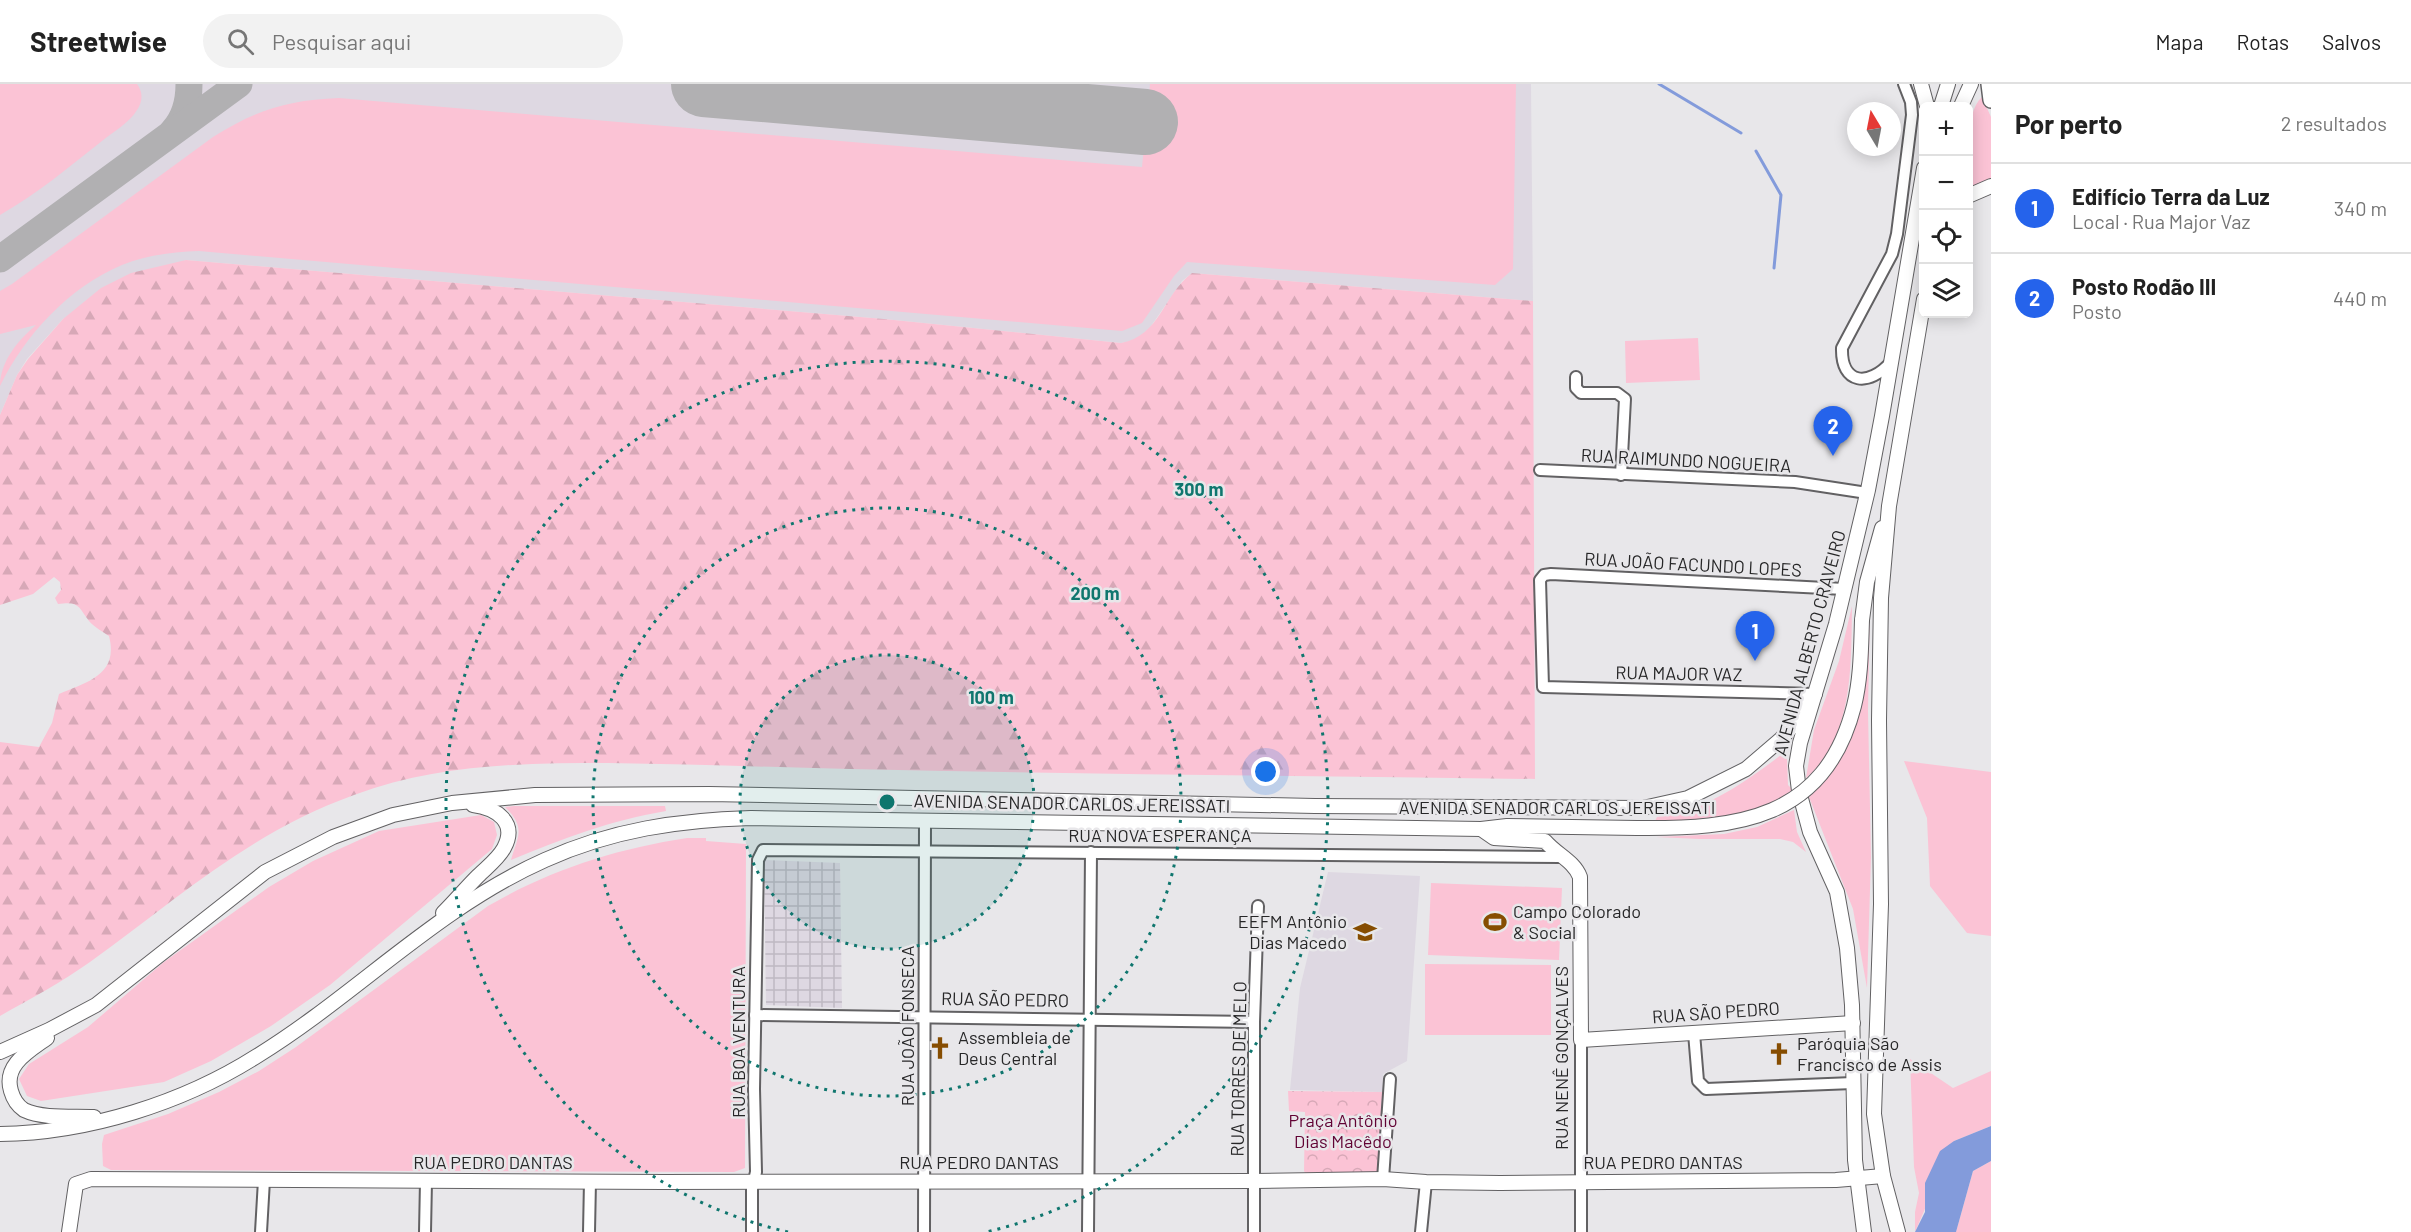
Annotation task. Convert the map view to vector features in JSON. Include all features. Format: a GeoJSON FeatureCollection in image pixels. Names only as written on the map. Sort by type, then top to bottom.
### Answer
{"type":"FeatureCollection","features":[{"type":"Feature","properties":{"kind":"highway"},"geometry":{"type":"LineString","coordinates":[[1989,84],[1991,100]]}},
{"type":"Feature","properties":{"kind":"main road"},"geometry":{"type":"LineString","coordinates":[[1921,84],[1926,102]]}},
{"type":"Feature","properties":{"kind":"main road"},"geometry":{"type":"LineString","coordinates":[[1942,102],[1948,84]]}},
{"type":"Feature","properties":{"kind":"main road"},"geometry":{"type":"LineString","coordinates":[[1963,102],[1971,84]]}},
{"type":"Feature","properties":{"kind":"main road"},"geometry":{"type":"LineString","coordinates":[[1973,194],[1991,186]]}},
{"type":"Feature","properties":{"kind":"main road","name":"AVENIDA ALBERTO CRAVEIRO"},"geometry":{"type":"LineString","coordinates":[[1864,1232],[1857,1178],[1853,1023],[1847,948],[1837,892],[1810,832],[1797,786],[1796,766],[1800,743],[1844,589],[1867,492],[1919,192]]}},
{"type":"Feature","properties":{"kind":"main road"},"geometry":{"type":"LineString","coordinates":[[1898,1232],[1883,1176],[1874,1114],[1881,904],[1879,720],[1881,609],[1890,506],[1920,318]]}},
{"type":"Feature","properties":{"kind":"main road","name":"AVENIDA SENADOR CARLOS JEREISSATI"},"geometry":{"type":"LineString","coordinates":[[0,1134],[55,1129],[109,1117],[141,1109],[189,1091],[258,1056],[315,1016],[429,928],[497,884],[544,860],[594,840],[678,822],[718,819],[925,820],[1481,829],[1507,826],[1696,828],[1746,820],[1788,802],[1820,777],[1833,758],[1854,708],[1867,582],[1877,542],[1890,506]]}},
{"type":"Feature","properties":{"kind":"main road","name":"AVENIDA SENADOR CARLOS JEREISSATI"},"geometry":{"type":"LineString","coordinates":[[0,1052],[96,1005],[265,872],[333,837],[393,815],[452,803],[535,795],[709,794],[1305,806],[1643,808],[1688,798],[1746,769],[1781,739],[1815,694]]}},
{"type":"Feature","properties":{"kind":"main road"},"geometry":{"type":"LineString","coordinates":[[429,928],[498,857],[508,839],[504,819],[497,812],[488,807],[452,803]]}},
{"type":"Feature","properties":{"kind":"main road","name":"RUA NENÊ GONÇALVES"},"geometry":{"type":"LineString","coordinates":[[1481,829],[1494,838],[1545,841],[1560,857],[1575,866],[1580,878],[1581,1040]]}},
{"type":"Feature","properties":{"kind":"main road"},"geometry":{"type":"LineString","coordinates":[[96,1005],[25,1053],[15,1063],[10,1074],[9,1085],[16,1103],[24,1110],[39,1114],[109,1117]]}},
{"type":"Feature","properties":{"kind":"main road","name":"RUA SÃO PEDRO"},"geometry":{"type":"LineString","coordinates":[[1581,1040],[1853,1023]]}},
{"type":"Feature","properties":{"kind":"main road","name":"RUA PEDRO DANTAS"},"geometry":{"type":"LineString","coordinates":[[69,1232],[76,1184],[91,1179],[754,1182],[1383,1179],[1426,1182],[1735,1181],[1883,1176]]}},
{"type":"Feature","properties":{"kind":"street"},"geometry":{"type":"LineString","coordinates":[[1891,362],[1881,374],[1874,377],[1852,375],[1842,364],[1842,348],[1892,254],[1897,234],[1912,115],[1911,102],[1904,84]]}},
{"type":"Feature","properties":{"kind":"street"},"geometry":{"type":"LineString","coordinates":[[1576,377],[1576,388],[1581,393],[1617,393],[1625,399],[1621,475]]}},
{"type":"Feature","properties":{"kind":"street","name":"RUA RAIMUNDO NOGUEIRA"},"geometry":{"type":"LineString","coordinates":[[1540,470],[1795,482],[1867,492]]}},
{"type":"Feature","properties":{"kind":"street","name":"RUA JOÃO FACUNDO LOPES"},"geometry":{"type":"LineString","coordinates":[[1544,687],[1539,584],[1541,577],[1551,574],[1844,589]]}},
{"type":"Feature","properties":{"kind":"street","name":"RUA MAJOR VAZ"},"geometry":{"type":"LineString","coordinates":[[1544,687],[1815,694]]}},
{"type":"Feature","properties":{"kind":"street","name":"RUA JOÃO FONSECA"},"geometry":{"type":"LineString","coordinates":[[924,1232],[925,820]]}},
{"type":"Feature","properties":{"kind":"street","name":"RUA NOVA ESPERANÇA"},"geometry":{"type":"LineString","coordinates":[[760,852],[766,849],[1560,857]]}},
{"type":"Feature","properties":{"kind":"street","name":"RUA BOA VENTURA"},"geometry":{"type":"LineString","coordinates":[[752,1232],[756,1172],[755,1015],[760,852]]}},
{"type":"Feature","properties":{"kind":"street"},"geometry":{"type":"LineString","coordinates":[[1088,1232],[1091,852]]}},
{"type":"Feature","properties":{"kind":"street","name":"RUA TORRES DE MELO"},"geometry":{"type":"LineString","coordinates":[[1254,1232],[1254,1022],[1258,906]]}},
{"type":"Feature","properties":{"kind":"street","name":"RUA SÃO PEDRO"},"geometry":{"type":"LineString","coordinates":[[755,1015],[1254,1022]]}},
{"type":"Feature","properties":{"kind":"street"},"geometry":{"type":"LineString","coordinates":[[1694,1033],[1698,1081],[1706,1089],[1853,1083]]}},
{"type":"Feature","properties":{"kind":"street","name":"RUA NENÊ GONÇALVES"},"geometry":{"type":"LineString","coordinates":[[1581,1040],[1581,1232]]}},
{"type":"Feature","properties":{"kind":"street"},"geometry":{"type":"LineString","coordinates":[[1383,1179],[1390,1079]]}},
{"type":"Feature","properties":{"kind":"street"},"geometry":{"type":"LineString","coordinates":[[261,1232],[264,1180]]}},
{"type":"Feature","properties":{"kind":"street"},"geometry":{"type":"LineString","coordinates":[[425,1232],[426,1181]]}},
{"type":"Feature","properties":{"kind":"street"},"geometry":{"type":"LineString","coordinates":[[590,1181],[590,1232]]}},
{"type":"Feature","properties":{"kind":"street"},"geometry":{"type":"LineString","coordinates":[[1421,1232],[1426,1182]]}},
{"type":"Feature","properties":{"kind":"shaded area"},"geometry":{"type":"Polygon","coordinates":[[[0,84],[1531,84],[1533,301],[1192,273],[1182,281],[1147,332],[1133,341],[1121,343],[884,319],[186,260],[63,319],[27,359],[17,375],[0,415],[0,84]]]}},
{"type":"Feature","properties":{"kind":"shaded area"},"geometry":{"type":"Polygon","coordinates":[[[764,860],[840,863],[842,1008],[766,1005],[764,860]]]}},
{"type":"Feature","properties":{"kind":"shaded area","name":"EEFM Antônio Dias Macedo"},"geometry":{"type":"Polygon","coordinates":[[[1328,872],[1420,876],[1407,1061],[1383,1074],[1382,1092],[1290,1090],[1300,988],[1328,872]]]}},
{"type":"Feature","properties":{"kind":"green space"},"geometry":{"type":"Polygon","coordinates":[[[0,84],[137,84],[141,100],[134,114],[121,127],[40,189],[0,215],[0,84]]]}},
{"type":"Feature","properties":{"kind":"green space"},"geometry":{"type":"Polygon","coordinates":[[[1150,84],[1516,84],[1513,269],[1495,285],[1187,262],[1174,276],[1142,323],[1122,331],[199,251],[180,252],[150,256],[122,265],[84,286],[50,315],[36,331],[10,367],[0,386],[3,368],[11,352],[36,325],[0,334],[0,291],[213,137],[258,113],[288,104],[339,98],[1142,167],[1150,84]]]}},
{"type":"Feature","properties":{"kind":"green space"},"geometry":{"type":"Polygon","coordinates":[[[1982,97],[1991,117],[1991,181],[1973,190],[1973,113],[1982,97]]]}},
{"type":"Feature","properties":{"kind":"green space"},"geometry":{"type":"Polygon","coordinates":[[[186,260],[884,319],[1121,343],[1145,332],[1182,282],[1192,273],[1533,301],[1535,779],[1021,772],[608,763],[511,765],[448,771],[385,785],[354,795],[316,810],[281,828],[216,869],[79,969],[0,1016],[0,742],[39,747],[52,723],[59,694],[90,681],[98,675],[109,660],[111,649],[109,636],[91,623],[80,608],[70,603],[58,604],[55,598],[61,590],[60,582],[54,577],[33,594],[0,605],[0,415],[17,375],[63,319],[101,288],[131,273],[186,260]]]}},
{"type":"Feature","properties":{"kind":"green space"},"geometry":{"type":"Polygon","coordinates":[[[1698,338],[1700,380],[1626,383],[1625,341],[1698,338]]]}},
{"type":"Feature","properties":{"kind":"green space"},"geometry":{"type":"Polygon","coordinates":[[[1867,604],[1870,604],[1868,711],[1871,857],[1867,988],[1853,909],[1809,797],[1828,777],[1842,755],[1852,732],[1863,683],[1867,604]]]}},
{"type":"Feature","properties":{"kind":"green space"},"geometry":{"type":"Polygon","coordinates":[[[1852,606],[1850,675],[1841,721],[1822,761],[1806,778],[1814,730],[1839,661],[1852,606]]]}},
{"type":"Feature","properties":{"kind":"green space"},"geometry":{"type":"Polygon","coordinates":[[[1781,755],[1787,759],[1788,785],[1794,791],[1759,810],[1709,820],[1655,821],[1657,817],[1708,802],[1752,776],[1781,755]]]}},
{"type":"Feature","properties":{"kind":"green space"},"geometry":{"type":"Polygon","coordinates":[[[1904,761],[1991,772],[1991,936],[1967,933],[1930,886],[1927,818],[1904,761]]]}},
{"type":"Feature","properties":{"kind":"green space"},"geometry":{"type":"Polygon","coordinates":[[[665,806],[666,811],[587,831],[511,860],[518,839],[518,827],[512,814],[505,807],[665,806]]]}},
{"type":"Feature","properties":{"kind":"green space"},"geometry":{"type":"Polygon","coordinates":[[[1794,810],[1797,832],[1806,852],[1793,842],[1780,839],[1656,837],[1724,834],[1757,827],[1794,810]]]}},
{"type":"Feature","properties":{"kind":"green space"},"geometry":{"type":"Polygon","coordinates":[[[481,815],[494,822],[497,835],[492,849],[330,985],[271,1026],[211,1061],[164,1082],[41,1101],[27,1096],[19,1079],[29,1064],[88,1027],[164,962],[269,887],[313,861],[379,831],[481,815]]]}},
{"type":"Feature","properties":{"kind":"green space"},"geometry":{"type":"Polygon","coordinates":[[[687,838],[706,838],[706,841],[746,844],[745,1168],[734,1172],[111,1170],[103,1166],[104,1135],[168,1114],[219,1092],[259,1071],[296,1047],[488,906],[511,893],[559,872],[609,855],[687,838]]]}},
{"type":"Feature","properties":{"kind":"green space","name":"Campo Colorado & Social"},"geometry":{"type":"Polygon","coordinates":[[[1431,883],[1562,888],[1559,960],[1428,955],[1431,883]]]}},
{"type":"Feature","properties":{"kind":"green space","name":"Campo Colorado & Social"},"geometry":{"type":"Polygon","coordinates":[[[1425,964],[1551,965],[1551,1035],[1425,1035],[1425,964]]]}},
{"type":"Feature","properties":{"kind":"green space"},"geometry":{"type":"Polygon","coordinates":[[[1910,1059],[1953,1088],[1991,1071],[1991,1126],[1954,1141],[1915,1232],[1915,1212],[1919,1193],[1914,1167],[1910,1059]]]}},
{"type":"Feature","properties":{"kind":"green space","name":"Praça Antônio Dias Macêdo"},"geometry":{"type":"Polygon","coordinates":[[[1288,1091],[1382,1092],[1380,1169],[1374,1174],[1306,1174],[1304,1171],[1305,1112],[1289,1111],[1288,1091]]]}},
{"type":"Feature","properties":{"kind":"green space"},"geometry":{"type":"Polygon","coordinates":[[[1991,1161],[1991,1232],[1956,1232],[1973,1171],[1991,1161]]]}},
{"type":"Feature","properties":{"kind":"water"},"geometry":{"type":"Polygon","coordinates":[[[1991,1126],[1991,1161],[1973,1171],[1956,1232],[1915,1232],[1925,1212],[1925,1183],[1940,1151],[1954,1141],[1991,1126]]]}},
{"type":"Feature","properties":{"kind":"waterway"},"geometry":{"type":"LineString","coordinates":[[1659,84],[1741,133]]}},
{"type":"Feature","properties":{"kind":"waterway"},"geometry":{"type":"LineString","coordinates":[[1756,151],[1781,195],[1774,268]]}},
{"type":"Feature","properties":{"kind":"taxiway"},"geometry":{"type":"LineString","coordinates":[[173,131],[181,121],[186,109],[189,84]]}},
{"type":"Feature","properties":{"kind":"taxiway"},"geometry":{"type":"LineString","coordinates":[[0,259],[239,84]]}},
{"type":"Feature","properties":{"kind":"taxiway"},"geometry":{"type":"LineString","coordinates":[[881,99],[905,96],[927,84]]}},
{"type":"Feature","properties":{"kind":"taxiway"},"geometry":{"type":"LineString","coordinates":[[985,108],[1024,99],[1041,84]]}},
{"type":"Feature","properties":{"kind":"runway"},"geometry":{"type":"LineString","coordinates":[[704,84],[1145,122]]}},
{"type":"Feature","properties":{"kind":"place","name":"Posto Rodão III"},"geometry":{"type":"Point","coordinates":[1833,456]}},
{"type":"Feature","properties":{"kind":"place","name":"Edifício Terra da Luz"},"geometry":{"type":"Point","coordinates":[1755,661]}},
{"type":"Feature","properties":{"kind":"place","name":"Campo Colorado & Social"},"geometry":{"type":"Point","coordinates":[1495,922]}},
{"type":"Feature","properties":{"kind":"place","name":"EEFM Antônio Dias Macedo"},"geometry":{"type":"Point","coordinates":[1365,932]}},
{"type":"Feature","properties":{"kind":"place","name":"Assembleia de Deus Central"},"geometry":{"type":"Point","coordinates":[940,1048]}},
{"type":"Feature","properties":{"kind":"place","name":"Paróquia São Francisco de Assis"},"geometry":{"type":"Point","coordinates":[1779,1054]}}]}
